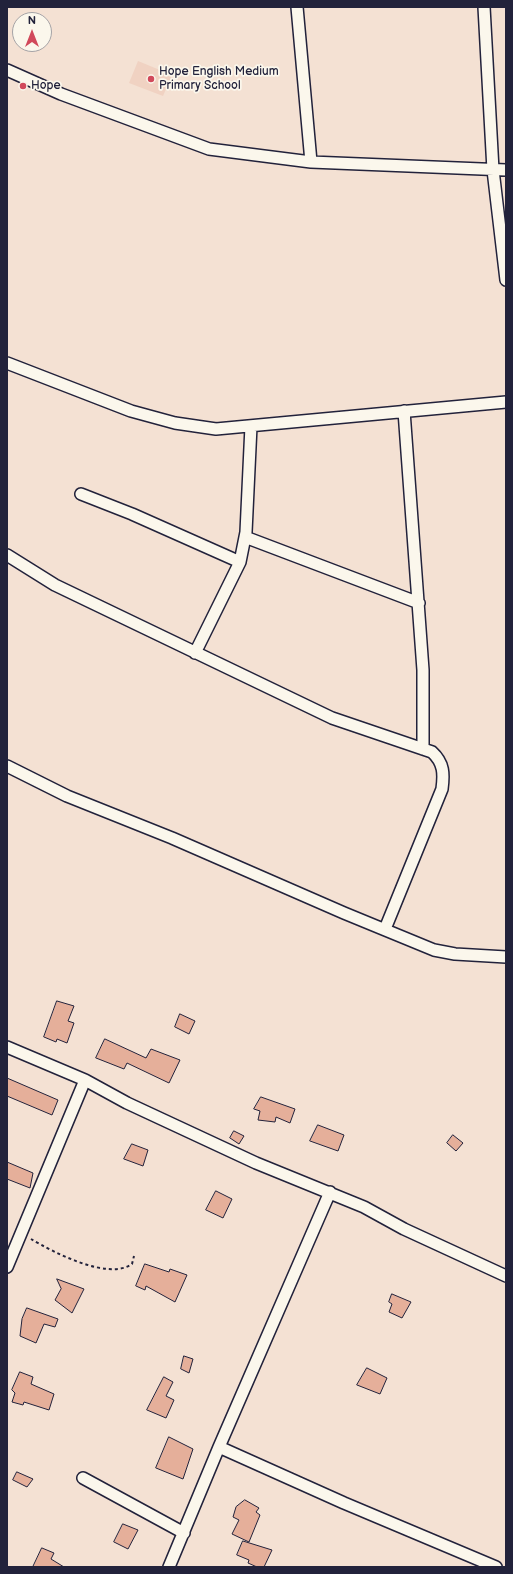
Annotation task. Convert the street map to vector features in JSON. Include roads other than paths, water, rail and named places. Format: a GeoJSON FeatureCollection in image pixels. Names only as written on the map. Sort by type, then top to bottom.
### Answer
{"type":"FeatureCollection","features":[{"type":"Feature","properties":{"kind":"street"},"geometry":{"type":"LineString","coordinates":[[297,7],[311,162]]}},
{"type":"Feature","properties":{"kind":"street"},"geometry":{"type":"LineString","coordinates":[[484,7],[494,170],[506,280]]}},
{"type":"Feature","properties":{"kind":"street"},"geometry":{"type":"LineString","coordinates":[[7,70],[61,94],[209,149],[311,162],[506,170]]}},
{"type":"Feature","properties":{"kind":"street"},"geometry":{"type":"LineString","coordinates":[[7,363],[131,411],[175,423],[216,429],[506,402]]}},
{"type":"Feature","properties":{"kind":"street"},"geometry":{"type":"LineString","coordinates":[[404,412],[423,670],[423,749]]}},
{"type":"Feature","properties":{"kind":"street"},"geometry":{"type":"LineString","coordinates":[[195,653],[240,562],[245,537],[251,426]]}},
{"type":"Feature","properties":{"kind":"street"},"geometry":{"type":"LineString","coordinates":[[81,494],[132,514],[240,562]]}},
{"type":"Feature","properties":{"kind":"street"},"geometry":{"type":"LineString","coordinates":[[245,537],[418,603]]}},
{"type":"Feature","properties":{"kind":"street"},"geometry":{"type":"LineString","coordinates":[[7,556],[55,585],[332,718],[432,752],[439,758],[444,773],[442,789],[385,930]]}},
{"type":"Feature","properties":{"kind":"street"},"geometry":{"type":"LineString","coordinates":[[7,766],[67,796],[172,838],[434,950],[455,954],[506,957]]}},
{"type":"Feature","properties":{"kind":"street"},"geometry":{"type":"LineString","coordinates":[[7,1047],[85,1080],[127,1103],[256,1163],[364,1206],[404,1229],[506,1276]]}},
{"type":"Feature","properties":{"kind":"street"},"geometry":{"type":"LineString","coordinates":[[7,1267],[85,1080]]}},
{"type":"Feature","properties":{"kind":"street"},"geometry":{"type":"LineString","coordinates":[[169,1567],[219,1447],[330,1192]]}},
{"type":"Feature","properties":{"kind":"street"},"geometry":{"type":"LineString","coordinates":[[219,1447],[344,1503],[496,1567]]}},
{"type":"Feature","properties":{"kind":"street"},"geometry":{"type":"LineString","coordinates":[[83,1478],[184,1533]]}},
{"type":"Feature","properties":{"kind":"place","name":"Hope English Medium Primary School"},"geometry":{"type":"Point","coordinates":[151,79]}},
{"type":"Feature","properties":{"kind":"place","name":"Hope"},"geometry":{"type":"Point","coordinates":[23,86]}}]}
